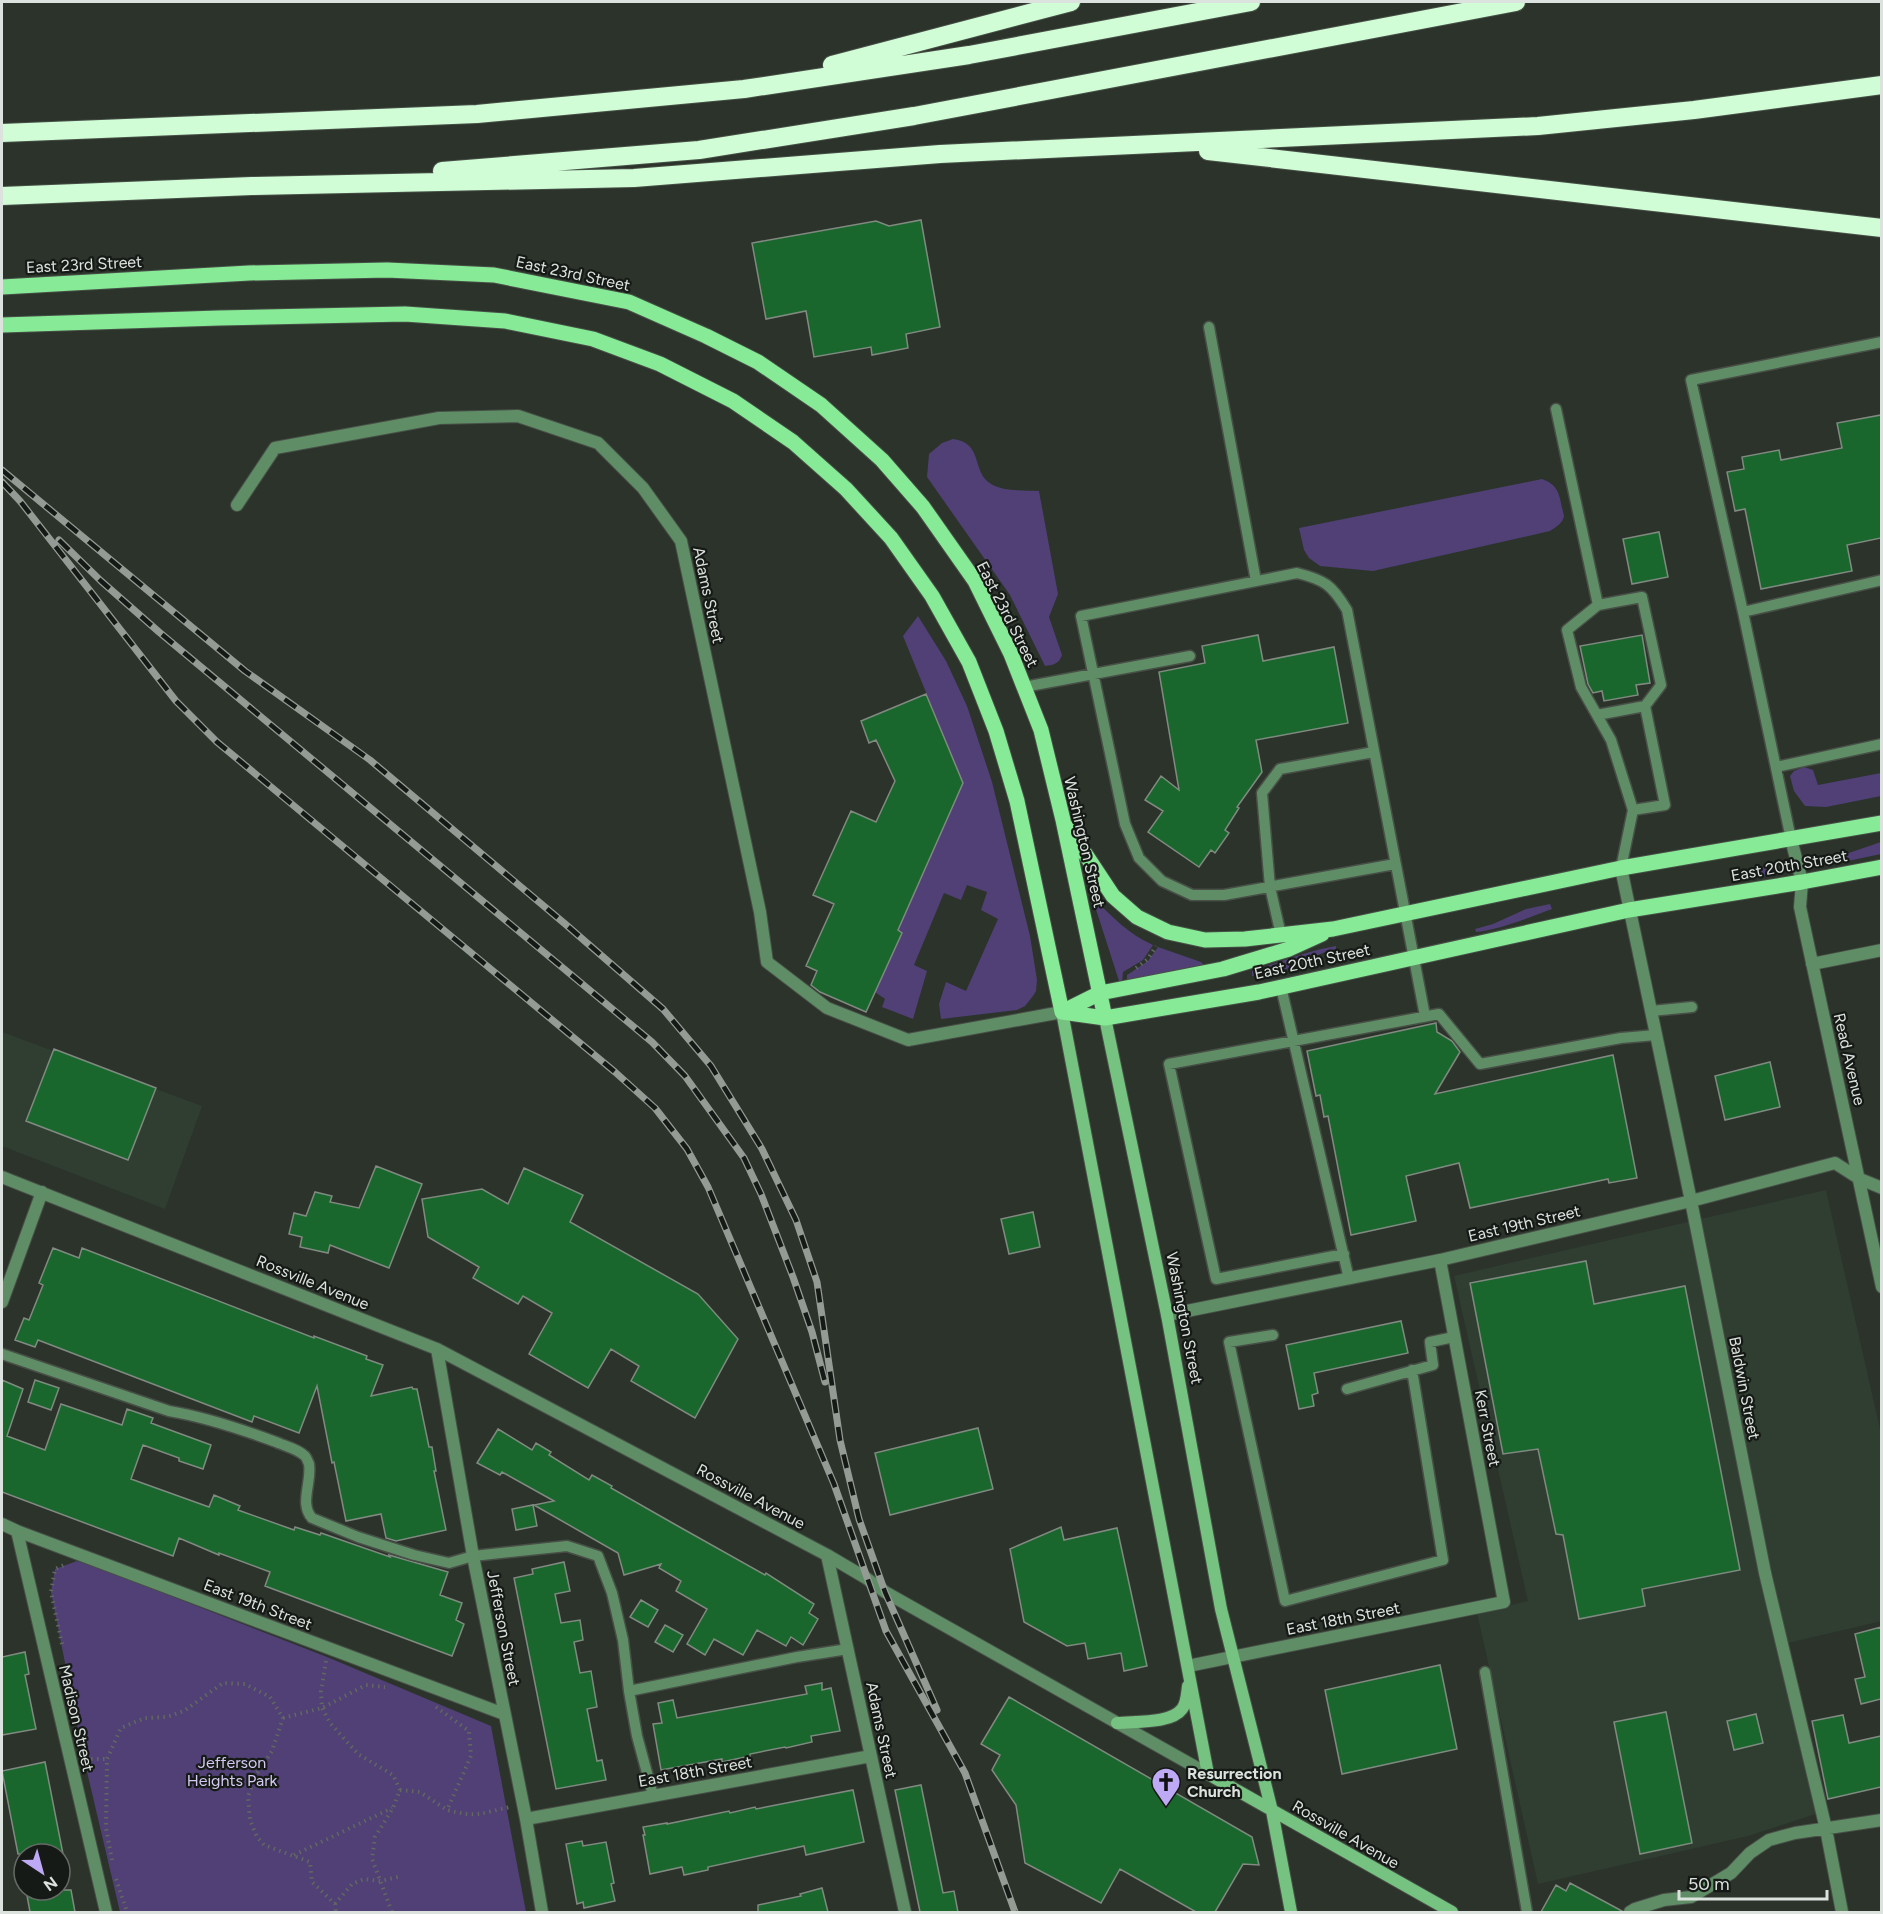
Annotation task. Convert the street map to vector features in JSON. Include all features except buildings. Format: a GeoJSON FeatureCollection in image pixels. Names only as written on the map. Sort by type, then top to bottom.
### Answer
{"type":"FeatureCollection","features":[{"type":"Feature","properties":{"kind":"highway"},"geometry":{"type":"LineString","coordinates":[[744,89],[1071,2]]}},
{"type":"Feature","properties":{"kind":"highway"},"geometry":{"type":"LineString","coordinates":[[2,133],[477,114],[744,89],[969,55],[1251,2]]}},
{"type":"Feature","properties":{"kind":"highway"},"geometry":{"type":"LineString","coordinates":[[252,186],[699,150],[914,116],[1516,2]]}},
{"type":"Feature","properties":{"kind":"highway"},"geometry":{"type":"LineString","coordinates":[[2,196],[252,186],[634,178],[940,154],[1538,126],[1694,111],[1879,86]]}},
{"type":"Feature","properties":{"kind":"highway"},"geometry":{"type":"LineString","coordinates":[[1156,145],[1881,228]]}},
{"type":"Feature","properties":{"kind":"main road","name":"East 23rd Street"},"geometry":{"type":"LineString","coordinates":[[2,287],[249,273],[387,270],[494,275],[629,302],[758,362],[821,405],[882,460],[922,507],[975,581],[1011,654],[1041,730]]}},
{"type":"Feature","properties":{"kind":"main road"},"geometry":{"type":"LineString","coordinates":[[2,326],[405,314],[505,321],[593,339],[660,364],[733,401],[794,442],[846,489],[884,530],[932,596],[969,662],[996,731],[1017,801],[1062,1012],[1100,993],[1223,969],[1289,950],[1333,928]]}},
{"type":"Feature","properties":{"kind":"main road","name":"Washington Street"},"geometry":{"type":"LineString","coordinates":[[1041,730],[1063,820],[1105,1018]]}},
{"type":"Feature","properties":{"kind":"main road"},"geometry":{"type":"LineString","coordinates":[[1063,820],[1113,896],[1137,917],[1168,932],[1205,940],[1245,939],[1333,928]]}},
{"type":"Feature","properties":{"kind":"main road","name":"East 20th Street"},"geometry":{"type":"LineString","coordinates":[[1333,928],[1622,868],[1881,823]]}},
{"type":"Feature","properties":{"kind":"main road","name":"East 20th Street"},"geometry":{"type":"LineString","coordinates":[[1062,1012],[1105,1018],[1281,987],[1629,910],[1881,867]]}},
{"type":"Feature","properties":{"kind":"street","name":"Adams Street"},"geometry":{"type":"LineString","coordinates":[[237,505],[276,448],[390,426],[440,418],[518,416],[598,443],[643,488],[681,541],[760,912],[767,962]]}},
{"type":"Feature","properties":{"kind":"street","name":"Read Avenue"},"geometry":{"type":"LineString","coordinates":[[1791,839],[1802,882],[1800,907],[1860,1179],[1881,1287]]}},
{"type":"Feature","properties":{"kind":"street","name":"Baldwin Street"},"geometry":{"type":"LineString","coordinates":[[1622,868],[1765,1574],[1826,1829],[1842,1912]]}},
{"type":"Feature","properties":{"kind":"street"},"geometry":{"type":"LineString","coordinates":[[1812,964],[1881,950]]}},
{"type":"Feature","properties":{"kind":"street","name":"East 20th Street"},"geometry":{"type":"LineString","coordinates":[[767,962],[827,1008],[908,1040],[1062,1012]]}},
{"type":"Feature","properties":{"kind":"street"},"geometry":{"type":"LineString","coordinates":[[1062,1012],[1208,1774]]}},
{"type":"Feature","properties":{"kind":"street","name":"Washington Street"},"geometry":{"type":"LineString","coordinates":[[1105,1018],[1167,1315],[1221,1609],[1272,1810],[1291,1912]]}},
{"type":"Feature","properties":{"kind":"street","name":"East 19th Street"},"geometry":{"type":"LineString","coordinates":[[1167,1315],[1440,1260],[1691,1201],[1835,1163],[1860,1179],[1881,1188]]}},
{"type":"Feature","properties":{"kind":"street","name":"Rossville Avenue"},"geometry":{"type":"LineString","coordinates":[[2,1177],[437,1349],[827,1555],[885,1592],[1452,1912]]}},
{"type":"Feature","properties":{"kind":"street"},"geometry":{"type":"LineString","coordinates":[[2,1302],[42,1192]]}},
{"type":"Feature","properties":{"kind":"street","name":"Kerr Street"},"geometry":{"type":"LineString","coordinates":[[1440,1260],[1504,1602]]}},
{"type":"Feature","properties":{"kind":"street","name":"Jefferson Street"},"geometry":{"type":"LineString","coordinates":[[437,1349],[473,1556],[526,1819],[542,1912]]}},
{"type":"Feature","properties":{"kind":"street","name":"East 19th Street"},"geometry":{"type":"LineString","coordinates":[[2,1524],[504,1714]]}},
{"type":"Feature","properties":{"kind":"street","name":"Madison Street"},"geometry":{"type":"LineString","coordinates":[[17,1531],[106,1912]]}},
{"type":"Feature","properties":{"kind":"street","name":"Adams Street"},"geometry":{"type":"LineString","coordinates":[[827,1555],[905,1912]]}},
{"type":"Feature","properties":{"kind":"street","name":"East 18th Street"},"geometry":{"type":"LineString","coordinates":[[1188,1666],[1504,1602]]}},
{"type":"Feature","properties":{"kind":"street"},"geometry":{"type":"LineString","coordinates":[[1117,1723],[1166,1719],[1182,1710],[1187,1697],[1188,1666]]}},
{"type":"Feature","properties":{"kind":"street","name":"East 18th Street"},"geometry":{"type":"LineString","coordinates":[[526,1819],[871,1756]]}},
{"type":"Feature","properties":{"kind":"street"},"geometry":{"type":"LineString","coordinates":[[1630,1912],[1664,1900],[1691,1897],[1731,1873],[1750,1853],[1769,1840],[1795,1833],[1881,1820]]}},
{"type":"Feature","properties":{"kind":"lane"},"geometry":{"type":"LineString","coordinates":[[1209,327],[1256,581]]}},
{"type":"Feature","properties":{"kind":"lane"},"geometry":{"type":"LineString","coordinates":[[1791,839],[1743,612],[1690,380],[1881,342]]}},
{"type":"Feature","properties":{"kind":"lane"},"geometry":{"type":"LineString","coordinates":[[1556,409],[1598,605]]}},
{"type":"Feature","properties":{"kind":"lane"},"geometry":{"type":"LineString","coordinates":[[1395,864],[1224,895],[1192,895],[1162,881],[1139,858],[1125,824],[1081,616],[1297,573],[1318,578],[1335,591],[1347,610],[1425,1016]]}},
{"type":"Feature","properties":{"kind":"lane"},"geometry":{"type":"LineString","coordinates":[[1743,612],[1881,580]]}},
{"type":"Feature","properties":{"kind":"lane"},"geometry":{"type":"LineString","coordinates":[[1596,715],[1645,706],[1661,686],[1642,597],[1598,605],[1567,630],[1581,687],[1596,715],[1611,740],[1633,810],[1622,868]]}},
{"type":"Feature","properties":{"kind":"lane"},"geometry":{"type":"LineString","coordinates":[[1024,687],[1190,656]]}},
{"type":"Feature","properties":{"kind":"lane"},"geometry":{"type":"LineString","coordinates":[[1633,810],[1665,805],[1645,706]]}},
{"type":"Feature","properties":{"kind":"lane"},"geometry":{"type":"LineString","coordinates":[[1776,767],[1881,744]]}},
{"type":"Feature","properties":{"kind":"lane"},"geometry":{"type":"LineString","coordinates":[[1281,935],[1270,887],[1262,793],[1280,769],[1374,752]]}},
{"type":"Feature","properties":{"kind":"lane"},"geometry":{"type":"LineString","coordinates":[[1281,987],[1349,1279]]}},
{"type":"Feature","properties":{"kind":"lane"},"geometry":{"type":"LineString","coordinates":[[1651,1011],[1692,1007]]}},
{"type":"Feature","properties":{"kind":"lane"},"geometry":{"type":"LineString","coordinates":[[1344,1254],[1216,1279],[1168,1064],[1439,1014],[1480,1064],[1621,1038],[1656,1035]]}},
{"type":"Feature","properties":{"kind":"lane"},"geometry":{"type":"LineString","coordinates":[[1273,1335],[1229,1342],[1285,1601],[1443,1560],[1412,1370]]}},
{"type":"Feature","properties":{"kind":"lane"},"geometry":{"type":"LineString","coordinates":[[1347,1389],[1433,1365],[1430,1342],[1454,1337]]}},
{"type":"Feature","properties":{"kind":"lane"},"geometry":{"type":"LineString","coordinates":[[2,1354],[169,1411],[190,1414],[250,1433],[294,1450],[309,1462],[309,1483],[305,1507],[307,1513],[312,1518],[358,1537],[414,1555],[449,1563],[473,1556],[567,1546],[598,1556],[612,1593],[623,1640],[637,1736],[653,1795]]}},
{"type":"Feature","properties":{"kind":"lane"},"geometry":{"type":"LineString","coordinates":[[629,1691],[848,1649]]}},
{"type":"Feature","properties":{"kind":"lane"},"geometry":{"type":"LineString","coordinates":[[1485,1672],[1527,1912]]}},
{"type":"Feature","properties":{"kind":"path"},"geometry":{"type":"LineString","coordinates":[[1131,970],[1148,959],[1156,946]]}},
{"type":"Feature","properties":{"kind":"path"},"geometry":{"type":"LineString","coordinates":[[62,1647],[51,1592],[55,1569],[67,1564]]}},
{"type":"Feature","properties":{"kind":"path"},"geometry":{"type":"LineString","coordinates":[[327,1657],[321,1692],[322,1708],[330,1723],[358,1754],[393,1775],[400,1790],[393,1808],[375,1838],[372,1859],[392,1912]]}},
{"type":"Feature","properties":{"kind":"path"},"geometry":{"type":"LineString","coordinates":[[112,1862],[106,1828],[107,1759],[120,1728],[145,1718],[167,1717],[184,1711],[223,1683],[245,1684],[270,1697],[283,1718],[273,1751],[254,1778],[248,1797],[250,1820],[257,1837],[264,1845],[310,1862],[312,1882],[335,1904],[336,1912]]}},
{"type":"Feature","properties":{"kind":"path"},"geometry":{"type":"LineString","coordinates":[[283,1718],[322,1708],[366,1685],[394,1690]]}},
{"type":"Feature","properties":{"kind":"path"},"geometry":{"type":"LineString","coordinates":[[431,1703],[469,1731],[471,1756],[447,1810]]}},
{"type":"Feature","properties":{"kind":"path"},"geometry":{"type":"LineString","coordinates":[[82,1748],[84,1759],[107,1759]]}},
{"type":"Feature","properties":{"kind":"path"},"geometry":{"type":"LineString","coordinates":[[400,1790],[420,1792],[447,1810],[467,1815],[485,1814],[523,1805]]}},
{"type":"Feature","properties":{"kind":"path"},"geometry":{"type":"LineString","coordinates":[[294,1855],[393,1808]]}},
{"type":"Feature","properties":{"kind":"path"},"geometry":{"type":"LineString","coordinates":[[114,1873],[128,1912]]}},
{"type":"Feature","properties":{"kind":"path"},"geometry":{"type":"LineString","coordinates":[[335,1904],[352,1884],[364,1880],[381,1881],[402,1876]]}},
{"type":"Feature","properties":{"kind":"shaded area"},"geometry":{"type":"Polygon","coordinates":[[[2,1032],[202,1106],[165,1209],[2,1146],[2,1032]]]}},
{"type":"Feature","properties":{"kind":"shaded area"},"geometry":{"type":"Polygon","coordinates":[[[1826,1190],[1881,1434],[1882,1621],[1783,1644],[1821,1812],[1748,1836],[1538,1884],[1477,1613],[1528,1601],[1454,1276],[1826,1190]]]}},
{"type":"Feature","properties":{"kind":"green space"},"geometry":{"type":"Polygon","coordinates":[[[953,439],[969,446],[985,479],[991,484],[1008,489],[1039,491],[1058,594],[1049,617],[1062,655],[1055,664],[1045,666],[1010,595],[927,477],[929,454],[942,443],[953,439]]]}},
{"type":"Feature","properties":{"kind":"green space"},"geometry":{"type":"Polygon","coordinates":[[[1542,479],[1556,489],[1564,516],[1561,523],[1550,531],[1373,571],[1320,566],[1309,558],[1304,550],[1299,528],[1542,479]]]}},
{"type":"Feature","properties":{"kind":"green space"},"geometry":{"type":"Polygon","coordinates":[[[918,616],[946,661],[967,706],[992,782],[1030,936],[1037,980],[1033,996],[1025,1006],[1017,1010],[941,1019],[939,1004],[946,982],[966,991],[998,919],[981,910],[987,892],[967,885],[961,900],[944,893],[914,965],[927,971],[913,1019],[882,1007],[885,999],[875,992],[902,933],[898,930],[963,783],[903,636],[918,616]]]}},
{"type":"Feature","properties":{"kind":"green space"},"geometry":{"type":"Polygon","coordinates":[[[1804,767],[1813,770],[1818,785],[1881,773],[1881,796],[1826,807],[1805,806],[1794,791],[1790,776],[1794,771],[1804,767]]]}},
{"type":"Feature","properties":{"kind":"green space"},"geometry":{"type":"Polygon","coordinates":[[[1881,842],[1881,854],[1843,862],[1835,860],[1837,857],[1881,842]]]}},
{"type":"Feature","properties":{"kind":"green space"},"geometry":{"type":"Polygon","coordinates":[[[1766,866],[1771,868],[1769,875],[1732,882],[1733,877],[1766,866]]]}},
{"type":"Feature","properties":{"kind":"green space"},"geometry":{"type":"Polygon","coordinates":[[[1094,899],[1128,930],[1153,945],[1143,960],[1123,972],[1122,983],[1119,981],[1094,899]]]}},
{"type":"Feature","properties":{"kind":"green space"},"geometry":{"type":"Polygon","coordinates":[[[1550,904],[1552,909],[1505,926],[1476,932],[1475,929],[1493,924],[1526,909],[1550,904]]]}},
{"type":"Feature","properties":{"kind":"green space"},"geometry":{"type":"Polygon","coordinates":[[[1336,946],[1336,949],[1282,971],[1252,976],[1252,971],[1336,946]]]}},
{"type":"Feature","properties":{"kind":"green space"},"geometry":{"type":"Polygon","coordinates":[[[1158,947],[1204,965],[1127,981],[1127,975],[1148,961],[1158,947]]]}},
{"type":"Feature","properties":{"kind":"green space","name":"Jefferson Heights Park"},"geometry":{"type":"Polygon","coordinates":[[[77,1561],[327,1657],[491,1726],[526,1912],[120,1912],[84,1759],[51,1592],[55,1569],[77,1561]]]}},
{"type":"Feature","properties":{"kind":"railway"},"geometry":{"type":"LineString","coordinates":[[2,470],[245,671],[370,760],[564,923],[663,1009],[711,1066],[762,1149],[796,1220],[817,1282],[840,1440],[859,1519],[885,1592],[937,1710]]}},
{"type":"Feature","properties":{"kind":"railway"},"geometry":{"type":"LineString","coordinates":[[2,482],[20,501],[176,701],[217,742],[615,1072],[655,1108],[687,1149],[708,1187],[834,1484],[886,1631],[965,1773],[1015,1912]]}},
{"type":"Feature","properties":{"kind":"railway"},"geometry":{"type":"LineString","coordinates":[[59,540],[159,632],[652,1042],[685,1076],[744,1158],[761,1194],[812,1332],[825,1382]]}},
{"type":"Feature","properties":{"kind":"place","name":"Resurrection Church"},"geometry":{"type":"Point","coordinates":[1166,1808]}}]}
